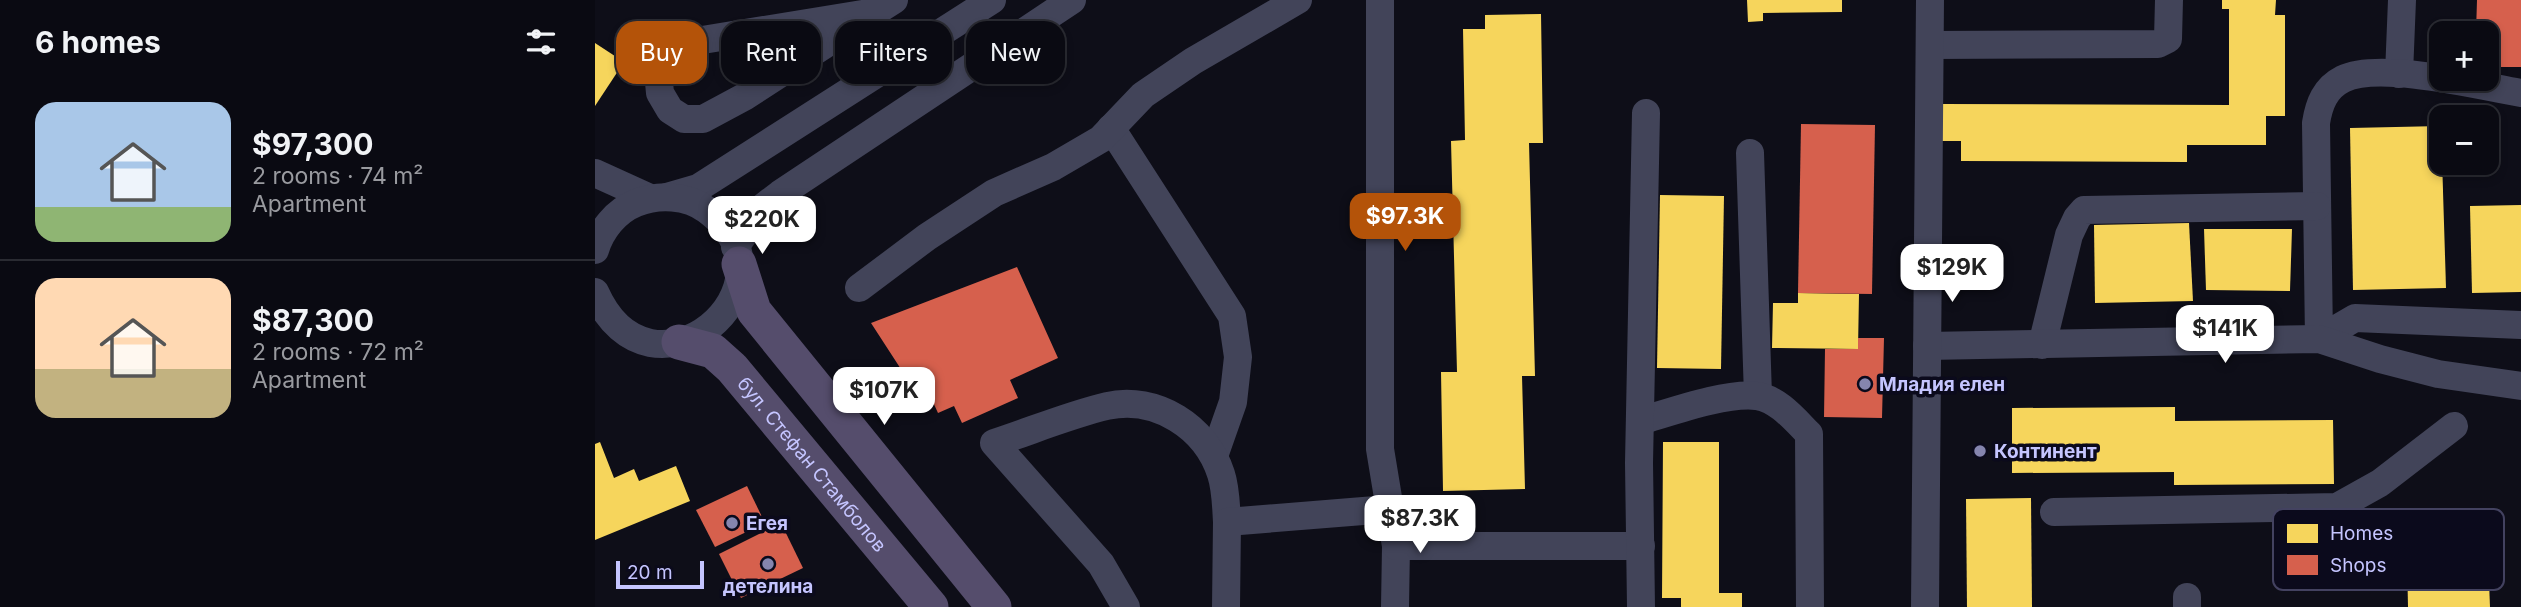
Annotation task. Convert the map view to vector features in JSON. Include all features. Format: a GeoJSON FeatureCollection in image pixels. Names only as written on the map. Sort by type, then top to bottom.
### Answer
{"type":"FeatureCollection","features":[{"type":"Feature","properties":{"kind":"main road"},"geometry":{"type":"LineString","coordinates":[[737,256],[754,311],[994,607]]}},
{"type":"Feature","properties":{"kind":"main road","name":"бул. Стефан Стамболов"},"geometry":{"type":"LineString","coordinates":[[679,342],[713,351],[732,368],[931,607]]}},
{"type":"Feature","properties":{"kind":"street"},"geometry":{"type":"LineString","coordinates":[[596,243],[618,214],[633,204],[698,188],[992,0]]}},
{"type":"Feature","properties":{"kind":"street"},"geometry":{"type":"LineString","coordinates":[[595,292],[613,321],[643,340],[679,342],[696,337],[724,315],[735,290],[737,256],[763,206],[1072,0]]}},
{"type":"Feature","properties":{"kind":"street"},"geometry":{"type":"LineString","coordinates":[[859,288],[927,237],[994,193],[1053,167],[1101,139],[1143,95],[1193,61],[1298,0]]}},
{"type":"Feature","properties":{"kind":"street"},"geometry":{"type":"LineString","coordinates":[[1380,0],[1380,449],[1396,546],[1395,607]]}},
{"type":"Feature","properties":{"kind":"street"},"geometry":{"type":"LineString","coordinates":[[1925,607],[1930,0]]}},
{"type":"Feature","properties":{"kind":"street"},"geometry":{"type":"LineString","coordinates":[[1930,46],[2158,44],[2168,39],[2169,0]]}},
{"type":"Feature","properties":{"kind":"street"},"geometry":{"type":"LineString","coordinates":[[2399,74],[2402,0]]}},
{"type":"Feature","properties":{"kind":"street"},"geometry":{"type":"LineString","coordinates":[[885,6],[744,97],[703,119],[684,119],[670,110],[660,93],[658,71],[664,54],[684,43],[885,6]]}},
{"type":"Feature","properties":{"kind":"street"},"geometry":{"type":"LineString","coordinates":[[2319,339],[2316,123],[2318,109],[2333,85],[2358,74],[2413,74],[2521,93]]}},
{"type":"Feature","properties":{"kind":"street"},"geometry":{"type":"LineString","coordinates":[[1641,607],[1640,421],[1646,113]]}},
{"type":"Feature","properties":{"kind":"street"},"geometry":{"type":"LineString","coordinates":[[1111,128],[1232,316],[1238,357],[1233,402],[1214,456]]}},
{"type":"Feature","properties":{"kind":"street"},"geometry":{"type":"LineString","coordinates":[[1749,153],[1758,396]]}},
{"type":"Feature","properties":{"kind":"street"},"geometry":{"type":"LineString","coordinates":[[595,173],[658,198],[685,199],[702,206],[716,217],[727,231],[737,256]]}},
{"type":"Feature","properties":{"kind":"street"},"geometry":{"type":"LineString","coordinates":[[2042,345],[2069,234],[2084,210],[2317,206]]}},
{"type":"Feature","properties":{"kind":"street"},"geometry":{"type":"LineString","coordinates":[[2319,339],[2355,318],[2521,325]]}},
{"type":"Feature","properties":{"kind":"street"},"geometry":{"type":"LineString","coordinates":[[595,338],[627,332]]}},
{"type":"Feature","properties":{"kind":"street"},"geometry":{"type":"LineString","coordinates":[[1927,346],[2319,339],[2438,374],[2521,386]]}},
{"type":"Feature","properties":{"kind":"street"},"geometry":{"type":"LineString","coordinates":[[1640,421],[1714,400],[1758,396],[1785,409],[1809,434],[1810,607]]}},
{"type":"Feature","properties":{"kind":"street"},"geometry":{"type":"LineString","coordinates":[[1126,607],[1101,564],[994,443],[1108,406],[1130,404],[1158,409],[1184,422],[1201,437],[1214,456],[1222,476],[1227,522],[1226,607]]}},
{"type":"Feature","properties":{"kind":"street"},"geometry":{"type":"LineString","coordinates":[[2054,512],[2337,507],[2380,483],[2455,426]]}},
{"type":"Feature","properties":{"kind":"street"},"geometry":{"type":"LineString","coordinates":[[1227,522],[1388,509]]}},
{"type":"Feature","properties":{"kind":"street"},"geometry":{"type":"LineString","coordinates":[[1396,546],[1641,546]]}},
{"type":"Feature","properties":{"kind":"building: Homes"},"geometry":{"type":"Polygon","coordinates":[[[1747,0],[1842,0],[1842,12],[1763,13],[1763,21],[1748,22],[1747,0]]]}},
{"type":"Feature","properties":{"kind":"building: Homes"},"geometry":{"type":"Polygon","coordinates":[[[2222,0],[2276,0],[2275,15],[2285,15],[2285,116],[2266,116],[2266,145],[2187,145],[2187,162],[1961,161],[1961,141],[1941,141],[1941,104],[2229,105],[2229,9],[2222,9],[2222,0]]]}},
{"type":"Feature","properties":{"kind":"building: Homes"},"geometry":{"type":"Polygon","coordinates":[[[1541,14],[1543,143],[1529,143],[1535,376],[1522,376],[1525,489],[1443,491],[1441,372],[1457,372],[1451,141],[1465,140],[1463,29],[1485,29],[1485,15],[1541,14]]]}},
{"type":"Feature","properties":{"kind":"building: Homes"},"geometry":{"type":"Polygon","coordinates":[[[595,43],[616,57],[616,74],[595,106],[595,43]]]}},
{"type":"Feature","properties":{"kind":"building: Homes"},"geometry":{"type":"Polygon","coordinates":[[[2429,126],[2429,175],[2443,175],[2446,288],[2353,290],[2350,128],[2429,126]]]}},
{"type":"Feature","properties":{"kind":"building: Homes"},"geometry":{"type":"Polygon","coordinates":[[[1660,195],[1724,196],[1721,369],[1657,368],[1660,195]]]}},
{"type":"Feature","properties":{"kind":"building: Homes"},"geometry":{"type":"Polygon","coordinates":[[[2521,205],[2521,292],[2472,293],[2470,206],[2521,205]]]}},
{"type":"Feature","properties":{"kind":"building: Homes"},"geometry":{"type":"Polygon","coordinates":[[[2189,223],[2193,301],[2095,303],[2094,225],[2189,223]]]}},
{"type":"Feature","properties":{"kind":"building: Homes"},"geometry":{"type":"Polygon","coordinates":[[[2204,229],[2292,229],[2290,291],[2206,290],[2204,229]]]}},
{"type":"Feature","properties":{"kind":"building: Homes"},"geometry":{"type":"Polygon","coordinates":[[[1798,293],[1859,294],[1858,349],[1772,348],[1773,303],[1798,303],[1798,293]]]}},
{"type":"Feature","properties":{"kind":"building: Homes"},"geometry":{"type":"Polygon","coordinates":[[[2175,407],[2175,421],[2333,420],[2334,484],[2174,485],[2174,472],[2012,473],[2012,408],[2175,407]]]}},
{"type":"Feature","properties":{"kind":"building: Homes"},"geometry":{"type":"Polygon","coordinates":[[[600,442],[614,478],[634,469],[639,481],[676,466],[690,501],[595,540],[595,444],[600,442]]]}},
{"type":"Feature","properties":{"kind":"building: Homes"},"geometry":{"type":"Polygon","coordinates":[[[1663,442],[1719,442],[1719,593],[1742,593],[1742,607],[1681,607],[1681,598],[1662,598],[1663,442]]]}},
{"type":"Feature","properties":{"kind":"building: Homes"},"geometry":{"type":"Polygon","coordinates":[[[2031,498],[2032,607],[1967,607],[1966,499],[2031,498]]]}},
{"type":"Feature","properties":{"kind":"building: Homes"},"geometry":{"type":"Polygon","coordinates":[[[2408,590],[2489,590],[2490,607],[2408,607],[2408,590]]]}},
{"type":"Feature","properties":{"kind":"building: Shops"},"geometry":{"type":"Polygon","coordinates":[[[2477,0],[2521,0],[2521,67],[2499,67],[2499,21],[2476,21],[2477,0]]]}},
{"type":"Feature","properties":{"kind":"building: Shops"},"geometry":{"type":"Polygon","coordinates":[[[1801,124],[1875,125],[1872,294],[1798,293],[1801,124]]]}},
{"type":"Feature","properties":{"kind":"building: Shops"},"geometry":{"type":"Polygon","coordinates":[[[1017,267],[1058,358],[1010,380],[1018,398],[962,423],[954,406],[938,413],[920,374],[908,380],[871,323],[1017,267]]]}},
{"type":"Feature","properties":{"kind":"building: Shops"},"geometry":{"type":"Polygon","coordinates":[[[1858,338],[1884,338],[1882,418],[1824,417],[1825,349],[1858,349],[1858,338]]]}},
{"type":"Feature","properties":{"kind":"building: Shops"},"geometry":{"type":"Polygon","coordinates":[[[747,486],[765,523],[715,547],[696,510],[747,486]]]}},
{"type":"Feature","properties":{"kind":"building: Shops"},"geometry":{"type":"Polygon","coordinates":[[[781,523],[803,568],[741,598],[719,554],[781,523]]]}},
{"type":"Feature","properties":{"kind":"place","name":"Младия елен"},"geometry":{"type":"Point","coordinates":[1865,384]}},
{"type":"Feature","properties":{"kind":"place","name":"Континент"},"geometry":{"type":"Point","coordinates":[1980,451]}},
{"type":"Feature","properties":{"kind":"place","name":"Егея"},"geometry":{"type":"Point","coordinates":[732,523]}},
{"type":"Feature","properties":{"kind":"place","name":"детелина"},"geometry":{"type":"Point","coordinates":[768,564]}}]}
